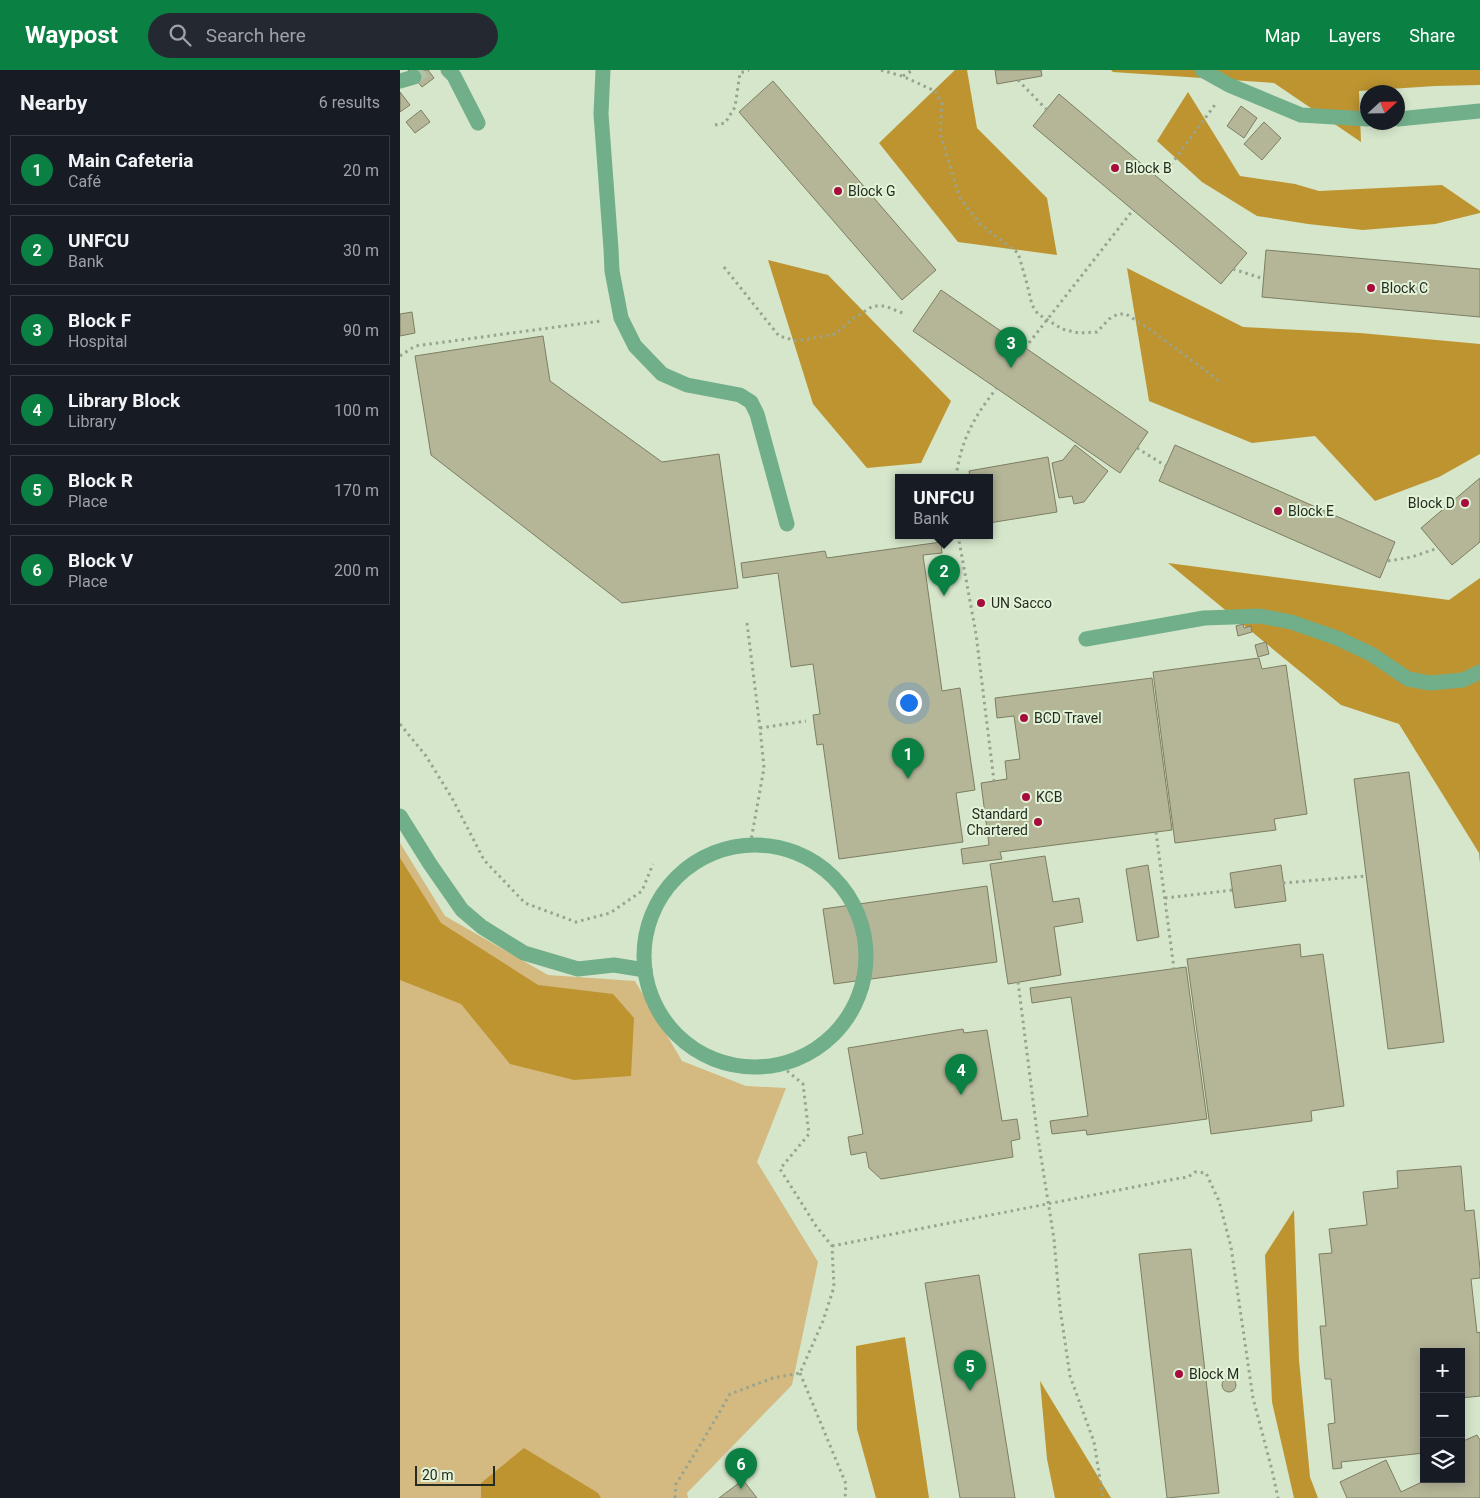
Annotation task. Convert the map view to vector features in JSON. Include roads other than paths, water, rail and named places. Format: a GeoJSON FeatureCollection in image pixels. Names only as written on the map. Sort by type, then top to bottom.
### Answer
{"type":"FeatureCollection","features":[{"type":"Feature","properties":{"kind":"lane"},"geometry":{"type":"LineString","coordinates":[[448,70],[454,76],[478,123]]}},
{"type":"Feature","properties":{"kind":"lane"},"geometry":{"type":"LineString","coordinates":[[603,70],[601,114],[612,271],[621,318],[635,346],[662,374],[687,385],[740,394],[751,402],[757,414],[787,524]]}},
{"type":"Feature","properties":{"kind":"lane"},"geometry":{"type":"LineString","coordinates":[[1202,70],[1229,86],[1301,115],[1360,119]]}},
{"type":"Feature","properties":{"kind":"lane"},"geometry":{"type":"LineString","coordinates":[[1405,118],[1480,111]]}},
{"type":"Feature","properties":{"kind":"lane"},"geometry":{"type":"LineString","coordinates":[[1086,640],[1204,618],[1260,616],[1292,622],[1337,638],[1371,654],[1408,679],[1430,683],[1463,680],[1480,672]]}},
{"type":"Feature","properties":{"kind":"lane"},"geometry":{"type":"LineString","coordinates":[[400,816],[462,910],[482,928],[524,953],[578,969],[614,965],[645,970]]}},
{"type":"Feature","properties":{"kind":"lane"},"geometry":{"type":"LineString","coordinates":[[750,846],[784,849],[815,863],[840,885],[857,914],[866,947],[864,979],[853,1009],[834,1034],[810,1053],[780,1065],[750,1068],[719,1062],[692,1048],[669,1027],[653,1000],[645,970],[644,945],[650,920],[660,897],[684,870],[715,852],[733,847],[750,846]]}},
{"type":"Feature","properties":{"kind":"tunnel"},"geometry":{"type":"LineString","coordinates":[[414,77],[423,70]]}},
{"type":"Feature","properties":{"kind":"place","name":"Block B"},"geometry":{"type":"Point","coordinates":[1115,168]}},
{"type":"Feature","properties":{"kind":"place","name":"Block G"},"geometry":{"type":"Point","coordinates":[838,191]}},
{"type":"Feature","properties":{"kind":"place","name":"Block C"},"geometry":{"type":"Point","coordinates":[1371,288]}},
{"type":"Feature","properties":{"kind":"place","name":"Block F"},"geometry":{"type":"Point","coordinates":[1011,368]}},
{"type":"Feature","properties":{"kind":"place","name":"Block D"},"geometry":{"type":"Point","coordinates":[1465,503]}},
{"type":"Feature","properties":{"kind":"place","name":"Block E"},"geometry":{"type":"Point","coordinates":[1278,511]}},
{"type":"Feature","properties":{"kind":"place","name":"UNFCU"},"geometry":{"type":"Point","coordinates":[944,596]}},
{"type":"Feature","properties":{"kind":"place","name":"UN Sacco"},"geometry":{"type":"Point","coordinates":[981,603]}},
{"type":"Feature","properties":{"kind":"place","name":"BCD Travel"},"geometry":{"type":"Point","coordinates":[1024,718]}},
{"type":"Feature","properties":{"kind":"place","name":"Main Cafeteria"},"geometry":{"type":"Point","coordinates":[908,779]}},
{"type":"Feature","properties":{"kind":"place","name":"KCB"},"geometry":{"type":"Point","coordinates":[1026,797]}},
{"type":"Feature","properties":{"kind":"place","name":"Standard Chartered"},"geometry":{"type":"Point","coordinates":[1038,822]}},
{"type":"Feature","properties":{"kind":"place","name":"Library Block"},"geometry":{"type":"Point","coordinates":[961,1095]}},
{"type":"Feature","properties":{"kind":"place","name":"Block M"},"geometry":{"type":"Point","coordinates":[1179,1374]}},
{"type":"Feature","properties":{"kind":"place","name":"Block R"},"geometry":{"type":"Point","coordinates":[970,1391]}},
{"type":"Feature","properties":{"kind":"place","name":"Block V"},"geometry":{"type":"Point","coordinates":[741,1489]}}]}
